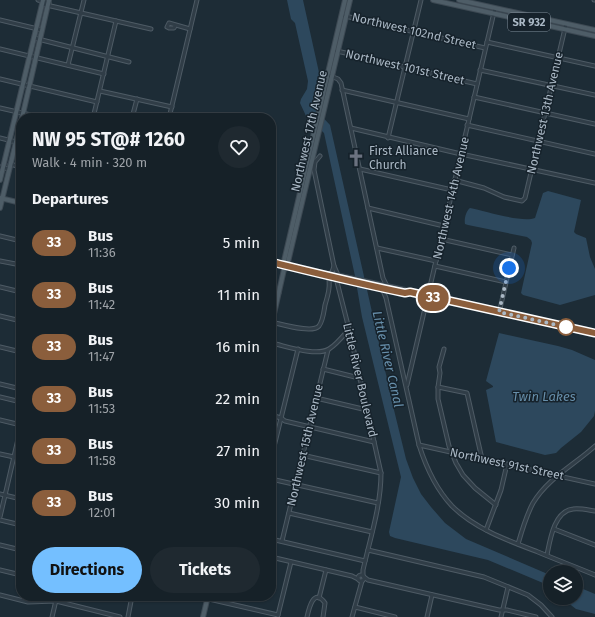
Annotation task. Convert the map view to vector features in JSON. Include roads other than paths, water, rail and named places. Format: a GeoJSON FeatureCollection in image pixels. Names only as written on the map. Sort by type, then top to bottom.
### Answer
{"type":"FeatureCollection","features":[{"type":"Feature","properties":{"kind":"main road","name":"Northwest 17th Avenue"},"geometry":{"type":"LineString","coordinates":[[276,305],[285,265],[284,261],[300,210],[305,182],[341,29],[345,0]]}},
{"type":"Feature","properties":{"kind":"main road","name":"Northwest 17th Avenue"},"geometry":{"type":"LineString","coordinates":[[344,15],[350,0]]}},
{"type":"Feature","properties":{"kind":"main road","name":"SR 932"},"geometry":{"type":"LineString","coordinates":[[433,0],[595,36]]}},
{"type":"Feature","properties":{"kind":"main road","name":"SR 932"},"geometry":{"type":"LineString","coordinates":[[459,0],[595,30]]}},
{"type":"Feature","properties":{"kind":"main road"},"geometry":{"type":"LineString","coordinates":[[0,180],[1,168],[34,38],[41,1]]}},
{"type":"Feature","properties":{"kind":"main road"},"geometry":{"type":"LineString","coordinates":[[23,113],[49,3]]}},
{"type":"Feature","properties":{"kind":"main road"},"geometry":{"type":"LineString","coordinates":[[0,208],[1,198],[16,142]]}},
{"type":"Feature","properties":{"kind":"main road","name":"Northwest 17th Avenue"},"geometry":{"type":"LineString","coordinates":[[297,217],[299,200],[305,182]]}},
{"type":"Feature","properties":{"kind":"main road"},"geometry":{"type":"LineString","coordinates":[[1,198],[16,202]]}},
{"type":"Feature","properties":{"kind":"main road"},"geometry":{"type":"LineString","coordinates":[[299,200],[300,210]]}},
{"type":"Feature","properties":{"kind":"main road"},"geometry":{"type":"LineString","coordinates":[[276,263],[381,286],[405,293],[410,292],[595,333]]}},
{"type":"Feature","properties":{"kind":"main road"},"geometry":{"type":"LineString","coordinates":[[334,276],[344,280],[355,281]]}},
{"type":"Feature","properties":{"kind":"main road"},"geometry":{"type":"LineString","coordinates":[[203,617],[207,601]]}},
{"type":"Feature","properties":{"kind":"street"},"geometry":{"type":"LineString","coordinates":[[68,65],[84,0]]}},
{"type":"Feature","properties":{"kind":"street"},"geometry":{"type":"LineString","coordinates":[[170,113],[197,0]]}},
{"type":"Feature","properties":{"kind":"street"},"geometry":{"type":"LineString","coordinates":[[388,138],[420,0]]}},
{"type":"Feature","properties":{"kind":"street"},"geometry":{"type":"LineString","coordinates":[[41,1],[81,13],[151,29]]}},
{"type":"Feature","properties":{"kind":"street","name":"Northwest 14th Avenue"},"geometry":{"type":"LineString","coordinates":[[406,387],[495,8]]}},
{"type":"Feature","properties":{"kind":"street","name":"Northwest 102nd Street"},"geometry":{"type":"LineString","coordinates":[[344,15],[485,48]]}},
{"type":"Feature","properties":{"kind":"street"},"geometry":{"type":"LineString","coordinates":[[0,20],[42,30]]}},
{"type":"Feature","properties":{"kind":"street"},"geometry":{"type":"LineString","coordinates":[[94,113],[116,21]]}},
{"type":"Feature","properties":{"kind":"street","name":"Northwest 13th Avenue"},"geometry":{"type":"LineString","coordinates":[[454,180],[484,188],[504,197],[522,201],[525,198],[566,24]]}},
{"type":"Feature","properties":{"kind":"street"},"geometry":{"type":"LineString","coordinates":[[175,26],[190,29]]}},
{"type":"Feature","properties":{"kind":"street"},"geometry":{"type":"LineString","coordinates":[[34,38],[129,62]]}},
{"type":"Feature","properties":{"kind":"street","name":"Northwest 102nd Street"},"geometry":{"type":"LineString","coordinates":[[487,42],[595,66]]}},
{"type":"Feature","properties":{"kind":"street"},"geometry":{"type":"LineString","coordinates":[[0,49],[104,74]]}},
{"type":"Feature","properties":{"kind":"street","name":"Northwest 101st Street"},"geometry":{"type":"LineString","coordinates":[[336,50],[477,84]]}},
{"type":"Feature","properties":{"kind":"street","name":"Northwest 101st Street"},"geometry":{"type":"LineString","coordinates":[[480,70],[595,95]]}},
{"type":"Feature","properties":{"kind":"street"},"geometry":{"type":"LineString","coordinates":[[330,76],[339,80],[342,90],[383,278],[388,288],[386,298]]}},
{"type":"Feature","properties":{"kind":"street"},"geometry":{"type":"LineString","coordinates":[[0,79],[97,102]]}},
{"type":"Feature","properties":{"kind":"street"},"geometry":{"type":"LineString","coordinates":[[342,90],[469,120]]}},
{"type":"Feature","properties":{"kind":"street"},"geometry":{"type":"LineString","coordinates":[[100,91],[172,107]]}},
{"type":"Feature","properties":{"kind":"street"},"geometry":{"type":"LineString","coordinates":[[474,97],[595,124]]}},
{"type":"Feature","properties":{"kind":"street"},"geometry":{"type":"LineString","coordinates":[[133,113],[137,99]]}},
{"type":"Feature","properties":{"kind":"street"},"geometry":{"type":"LineString","coordinates":[[0,108],[16,112]]}},
{"type":"Feature","properties":{"kind":"street"},"geometry":{"type":"LineString","coordinates":[[467,125],[595,154]]}},
{"type":"Feature","properties":{"kind":"street"},"geometry":{"type":"LineString","coordinates":[[351,128],[388,138],[595,183]]}},
{"type":"Feature","properties":{"kind":"street"},"geometry":{"type":"LineString","coordinates":[[0,138],[16,142]]}},
{"type":"Feature","properties":{"kind":"street","name":"Little River Boulevard"},"geometry":{"type":"LineString","coordinates":[[320,156],[315,162],[314,170],[334,266],[334,276],[339,287],[381,473]]}},
{"type":"Feature","properties":{"kind":"street"},"geometry":{"type":"LineString","coordinates":[[10,164],[16,166]]}},
{"type":"Feature","properties":{"kind":"street"},"geometry":{"type":"LineString","coordinates":[[1,168],[9,169]]}},
{"type":"Feature","properties":{"kind":"street"},"geometry":{"type":"LineString","coordinates":[[360,169],[452,190]]}},
{"type":"Feature","properties":{"kind":"street"},"geometry":{"type":"LineString","coordinates":[[368,208],[444,226]]}},
{"type":"Feature","properties":{"kind":"street"},"geometry":{"type":"LineString","coordinates":[[0,236],[16,240]]}},
{"type":"Feature","properties":{"kind":"street"},"geometry":{"type":"LineString","coordinates":[[441,239],[512,255]]}},
{"type":"Feature","properties":{"kind":"street"},"geometry":{"type":"LineString","coordinates":[[377,248],[436,261]]}},
{"type":"Feature","properties":{"kind":"street"},"geometry":{"type":"LineString","coordinates":[[499,312],[514,248]]}},
{"type":"Feature","properties":{"kind":"street"},"geometry":{"type":"LineString","coordinates":[[0,260],[16,264]]}},
{"type":"Feature","properties":{"kind":"street"},"geometry":{"type":"LineString","coordinates":[[334,266],[331,273],[334,276]]}},
{"type":"Feature","properties":{"kind":"street"},"geometry":{"type":"LineString","coordinates":[[435,266],[506,282]]}},
{"type":"Feature","properties":{"kind":"street"},"geometry":{"type":"LineString","coordinates":[[276,324],[308,329],[317,328],[322,320],[330,284],[334,276]]}},
{"type":"Feature","properties":{"kind":"street"},"geometry":{"type":"LineString","coordinates":[[330,284],[334,276]]}},
{"type":"Feature","properties":{"kind":"street"},"geometry":{"type":"LineString","coordinates":[[383,278],[381,286],[386,298],[425,464],[439,490],[452,506],[468,519],[486,530],[595,575]]}},
{"type":"Feature","properties":{"kind":"street"},"geometry":{"type":"LineString","coordinates":[[339,287],[341,282],[344,280]]}},
{"type":"Feature","properties":{"kind":"street"},"geometry":{"type":"LineString","coordinates":[[0,287],[16,291]]}},
{"type":"Feature","properties":{"kind":"street"},"geometry":{"type":"LineString","coordinates":[[0,316],[16,320]]}},
{"type":"Feature","properties":{"kind":"street"},"geometry":{"type":"LineString","coordinates":[[276,343],[298,349],[319,352],[328,350],[339,342],[349,329]]}},
{"type":"Feature","properties":{"kind":"street"},"geometry":{"type":"LineString","coordinates":[[0,347],[16,351]]}},
{"type":"Feature","properties":{"kind":"street"},"geometry":{"type":"LineString","coordinates":[[276,438],[298,349]]}},
{"type":"Feature","properties":{"kind":"street"},"geometry":{"type":"LineString","coordinates":[[444,349],[439,367],[440,374],[438,399],[449,446],[463,475],[474,488],[496,505]]}},
{"type":"Feature","properties":{"kind":"street","name":"Northwest 15th Avenue"},"geometry":{"type":"LineString","coordinates":[[282,541],[328,350]]}},
{"type":"Feature","properties":{"kind":"street"},"geometry":{"type":"LineString","coordinates":[[402,368],[411,369]]}},
{"type":"Feature","properties":{"kind":"street"},"geometry":{"type":"LineString","coordinates":[[323,369],[359,378]]}},
{"type":"Feature","properties":{"kind":"street"},"geometry":{"type":"LineString","coordinates":[[0,384],[16,388]]}},
{"type":"Feature","properties":{"kind":"street"},"geometry":{"type":"LineString","coordinates":[[438,387],[467,394],[482,459]]}},
{"type":"Feature","properties":{"kind":"street"},"geometry":{"type":"LineString","coordinates":[[0,397],[16,401]]}},
{"type":"Feature","properties":{"kind":"street"},"geometry":{"type":"LineString","coordinates":[[316,398],[367,410]]}},
{"type":"Feature","properties":{"kind":"street"},"geometry":{"type":"LineString","coordinates":[[276,416],[285,421],[374,442]]}},
{"type":"Feature","properties":{"kind":"street"},"geometry":{"type":"LineString","coordinates":[[0,420],[16,424]]}},
{"type":"Feature","properties":{"kind":"street","name":"Northwest 91st Street"},"geometry":{"type":"LineString","coordinates":[[420,445],[595,484]]}},
{"type":"Feature","properties":{"kind":"street"},"geometry":{"type":"LineString","coordinates":[[518,544],[527,515],[533,502],[542,490],[558,475],[595,446]]}},
{"type":"Feature","properties":{"kind":"street"},"geometry":{"type":"LineString","coordinates":[[0,517],[16,448]]}},
{"type":"Feature","properties":{"kind":"street"},"geometry":{"type":"LineString","coordinates":[[0,454],[14,457]]}},
{"type":"Feature","properties":{"kind":"street"},"geometry":{"type":"LineString","coordinates":[[302,455],[381,473],[378,503],[352,617]]}},
{"type":"Feature","properties":{"kind":"street"},"geometry":{"type":"LineString","coordinates":[[486,530],[501,490],[507,464]]}},
{"type":"Feature","properties":{"kind":"street"},"geometry":{"type":"LineString","coordinates":[[276,480],[378,503]]}},
{"type":"Feature","properties":{"kind":"street"},"geometry":{"type":"LineString","coordinates":[[0,494],[16,498]]}},
{"type":"Feature","properties":{"kind":"street"},"geometry":{"type":"LineString","coordinates":[[547,555],[554,529],[559,518],[564,512],[572,508],[595,512]]}},
{"type":"Feature","properties":{"kind":"street"},"geometry":{"type":"LineString","coordinates":[[289,513],[372,532]]}},
{"type":"Feature","properties":{"kind":"street"},"geometry":{"type":"LineString","coordinates":[[0,520],[16,523]]}},
{"type":"Feature","properties":{"kind":"street"},"geometry":{"type":"LineString","coordinates":[[554,529],[595,546]]}},
{"type":"Feature","properties":{"kind":"street"},"geometry":{"type":"LineString","coordinates":[[276,540],[365,561]]}},
{"type":"Feature","properties":{"kind":"street"},"geometry":{"type":"LineString","coordinates":[[0,545],[16,549]]}},
{"type":"Feature","properties":{"kind":"street"},"geometry":{"type":"LineString","coordinates":[[368,550],[484,577],[528,595],[541,605],[552,617]]}},
{"type":"Feature","properties":{"kind":"street"},"geometry":{"type":"LineString","coordinates":[[276,558],[432,595],[536,617]]}},
{"type":"Feature","properties":{"kind":"street"},"geometry":{"type":"LineString","coordinates":[[223,601],[278,616],[290,562]]}},
{"type":"Feature","properties":{"kind":"street"},"geometry":{"type":"LineString","coordinates":[[0,570],[16,573]]}},
{"type":"Feature","properties":{"kind":"street"},"geometry":{"type":"LineString","coordinates":[[319,598],[326,570]]}},
{"type":"Feature","properties":{"kind":"street"},"geometry":{"type":"LineString","coordinates":[[502,617],[508,587]]}},
{"type":"Feature","properties":{"kind":"street"},"geometry":{"type":"LineString","coordinates":[[0,595],[16,599]]}},
{"type":"Feature","properties":{"kind":"street"},"geometry":{"type":"LineString","coordinates":[[427,617],[432,595]]}},
{"type":"Feature","properties":{"kind":"street"},"geometry":{"type":"LineString","coordinates":[[319,598],[325,603],[323,617]]}},
{"type":"Feature","properties":{"kind":"street"},"geometry":{"type":"LineString","coordinates":[[308,617],[311,602],[314,599],[319,598]]}},
{"type":"Feature","properties":{"kind":"street"},"geometry":{"type":"LineString","coordinates":[[24,601],[56,601],[120,617]]}},
{"type":"Feature","properties":{"kind":"street"},"geometry":{"type":"LineString","coordinates":[[52,617],[56,601]]}},
{"type":"Feature","properties":{"kind":"street"},"geometry":{"type":"LineString","coordinates":[[128,617],[131,601]]}},
{"type":"Feature","properties":{"kind":"street"},"geometry":{"type":"LineString","coordinates":[[354,607],[396,617]]}},
{"type":"Feature","properties":{"kind":"water"},"geometry":{"type":"Polygon","coordinates":[[[287,0],[303,0],[320,77],[320,94],[316,110],[330,125],[394,410],[406,459],[413,478],[421,494],[445,523],[466,539],[543,572],[543,583],[488,560],[390,536],[389,532],[401,477],[362,317],[355,276],[324,133],[306,116],[300,103],[307,89],[308,81],[295,23],[291,19],[287,0]]]}},
{"type":"Feature","properties":{"kind":"water"},"geometry":{"type":"Polygon","coordinates":[[[548,191],[581,200],[574,232],[586,238],[590,257],[595,269],[595,295],[560,305],[523,295],[521,293],[532,243],[531,240],[527,237],[465,224],[466,213],[470,208],[513,218],[535,218],[543,193],[548,191]]]}},
{"type":"Feature","properties":{"kind":"water","name":"Twin Lakes"},"geometry":{"type":"Polygon","coordinates":[[[499,333],[558,346],[572,350],[595,360],[594,416],[581,432],[556,453],[545,455],[496,442],[486,390],[493,386],[486,381],[499,333]]]}},
{"type":"Feature","properties":{"kind":"water"},"geometry":{"type":"Polygon","coordinates":[[[583,589],[595,594],[595,614],[576,609],[571,605],[583,605],[583,589]]]}},
{"type":"Feature","properties":{"kind":"place","name":"First Alliance Church"},"geometry":{"type":"Point","coordinates":[356,158]}},
{"type":"Feature","properties":{"kind":"water label","name":"Little River Canal"},"geometry":{"type":"Point","coordinates":[388,359]}}]}
